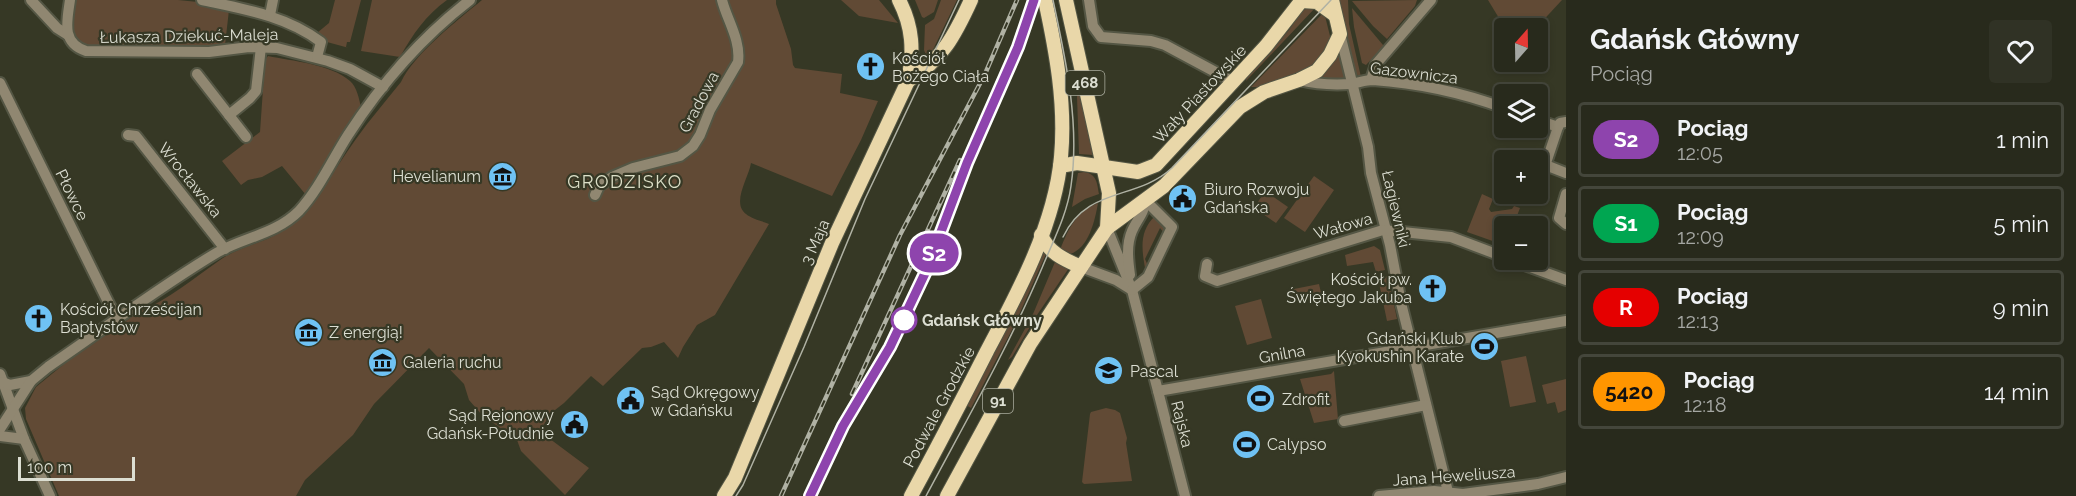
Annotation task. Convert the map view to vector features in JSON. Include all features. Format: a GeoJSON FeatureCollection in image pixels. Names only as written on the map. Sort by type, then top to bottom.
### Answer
{"type":"FeatureCollection","features":[{"type":"Feature","properties":{"kind":"main road","name":"3 Maja"},"geometry":{"type":"LineString","coordinates":[[724,496],[741,465],[832,243],[908,81],[912,43],[906,15],[899,0]]}},
{"type":"Feature","properties":{"kind":"main road"},"geometry":{"type":"LineString","coordinates":[[908,81],[938,58],[953,37],[971,0]]}},
{"type":"Feature","properties":{"kind":"main road","name":"Podwale Grodzkie"},"geometry":{"type":"LineString","coordinates":[[911,496],[1012,303],[1041,235],[1055,193],[1060,166],[1062,104],[1058,62],[1045,0]]}},
{"type":"Feature","properties":{"kind":"main road","name":"468"},"geometry":{"type":"LineString","coordinates":[[1066,0],[1104,166],[1109,197],[1107,228]]}},
{"type":"Feature","properties":{"kind":"main road"},"geometry":{"type":"LineString","coordinates":[[1332,0],[1340,34]]}},
{"type":"Feature","properties":{"kind":"main road"},"geometry":{"type":"LineString","coordinates":[[1302,1],[1317,2],[1335,15]]}},
{"type":"Feature","properties":{"kind":"main road","name":"Wały Piastowskie"},"geometry":{"type":"LineString","coordinates":[[1104,166],[1138,172],[1156,165],[1284,26],[1302,1]]}},
{"type":"Feature","properties":{"kind":"main road","name":"91"},"geometry":{"type":"LineString","coordinates":[[947,496],[1030,344],[1088,269],[1107,228],[1164,186],[1240,107],[1264,92],[1310,75],[1323,65],[1340,34]]}},
{"type":"Feature","properties":{"kind":"main road"},"geometry":{"type":"LineString","coordinates":[[1234,82],[1252,98]]}},
{"type":"Feature","properties":{"kind":"main road"},"geometry":{"type":"LineString","coordinates":[[1060,166],[1077,164],[1104,166]]}},
{"type":"Feature","properties":{"kind":"main road"},"geometry":{"type":"LineString","coordinates":[[1041,235],[1053,253],[1088,269]]}},
{"type":"Feature","properties":{"kind":"street","name":"Łukasza Dziekuć-Maleja"},"geometry":{"type":"LineString","coordinates":[[30,0],[57,28],[68,35],[75,45],[91,52],[209,52],[261,47],[277,48],[317,57],[350,69],[383,87]]}},
{"type":"Feature","properties":{"kind":"street"},"geometry":{"type":"LineString","coordinates":[[68,35],[70,0]]}},
{"type":"Feature","properties":{"kind":"street"},"geometry":{"type":"LineString","coordinates":[[202,0],[270,15],[308,33],[321,42],[317,57]]}},
{"type":"Feature","properties":{"kind":"street"},"geometry":{"type":"LineString","coordinates":[[270,15],[273,0]]}},
{"type":"Feature","properties":{"kind":"street"},"geometry":{"type":"LineString","coordinates":[[0,429],[32,381],[48,367],[225,249],[271,230],[298,212],[313,193],[348,135],[383,87],[440,25],[470,0]]}},
{"type":"Feature","properties":{"kind":"street","name":"Gradowa"},"geometry":{"type":"LineString","coordinates":[[595,195],[599,186],[612,177],[633,168],[680,156],[697,140],[710,110],[738,62],[736,42],[722,0]]}},
{"type":"Feature","properties":{"kind":"street"},"geometry":{"type":"LineString","coordinates":[[1089,0],[1093,26],[1097,34],[1105,39],[1151,41],[1165,45],[1234,82]]}},
{"type":"Feature","properties":{"kind":"street"},"geometry":{"type":"LineString","coordinates":[[1371,80],[1376,64],[1431,0]]}},
{"type":"Feature","properties":{"kind":"street","name":"Łagiewniki"},"geometry":{"type":"LineString","coordinates":[[1340,34],[1369,151],[1372,177],[1412,348],[1449,494]]}},
{"type":"Feature","properties":{"kind":"street"},"geometry":{"type":"LineString","coordinates":[[229,115],[256,91],[261,47]]}},
{"type":"Feature","properties":{"kind":"street"},"geometry":{"type":"LineString","coordinates":[[197,74],[246,137]]}},
{"type":"Feature","properties":{"kind":"street"},"geometry":{"type":"LineString","coordinates":[[1299,80],[1310,83],[1353,84]]}},
{"type":"Feature","properties":{"kind":"street","name":"Gazownicza"},"geometry":{"type":"LineString","coordinates":[[1353,84],[1371,80],[1433,88],[1471,96],[1494,104]]}},
{"type":"Feature","properties":{"kind":"street","name":"Płowce"},"geometry":{"type":"LineString","coordinates":[[0,83],[117,320]]}},
{"type":"Feature","properties":{"kind":"street"},"geometry":{"type":"LineString","coordinates":[[1562,125],[1546,163],[1566,173]]}},
{"type":"Feature","properties":{"kind":"street","name":"Wrocławska"},"geometry":{"type":"LineString","coordinates":[[128,135],[136,136],[225,249]]}},
{"type":"Feature","properties":{"kind":"street"},"geometry":{"type":"LineString","coordinates":[[1566,194],[1559,218],[1566,224]]}},
{"type":"Feature","properties":{"kind":"street"},"geometry":{"type":"LineString","coordinates":[[1132,290],[1148,277],[1172,227],[1145,200]]}},
{"type":"Feature","properties":{"kind":"street"},"geometry":{"type":"LineString","coordinates":[[1132,290],[1128,262],[1129,240],[1132,230],[1145,209],[1145,200]]}},
{"type":"Feature","properties":{"kind":"street","name":"Rajska"},"geometry":{"type":"LineString","coordinates":[[1107,228],[1132,290],[1185,496]]}},
{"type":"Feature","properties":{"kind":"street","name":"Wałowa"},"geometry":{"type":"LineString","coordinates":[[1207,264],[1205,276],[1217,281],[1386,230],[1451,237],[1494,253]]}},
{"type":"Feature","properties":{"kind":"street"},"geometry":{"type":"LineString","coordinates":[[1088,269],[1116,280],[1132,290]]}},
{"type":"Feature","properties":{"kind":"street"},"geometry":{"type":"LineString","coordinates":[[1538,270],[1566,280]]}},
{"type":"Feature","properties":{"kind":"street","name":"Gnilna"},"geometry":{"type":"LineString","coordinates":[[1158,391],[1566,321]]}},
{"type":"Feature","properties":{"kind":"street"},"geometry":{"type":"LineString","coordinates":[[2,378],[15,385],[32,381]]}},
{"type":"Feature","properties":{"kind":"street"},"geometry":{"type":"LineString","coordinates":[[2,378],[24,439],[50,496]]}},
{"type":"Feature","properties":{"kind":"street"},"geometry":{"type":"LineString","coordinates":[[1344,421],[1426,405]]}},
{"type":"Feature","properties":{"kind":"street"},"geometry":{"type":"LineString","coordinates":[[0,436],[24,439]]}},
{"type":"Feature","properties":{"kind":"street","name":"Jana Heweliusza"},"geometry":{"type":"LineString","coordinates":[[1379,496],[1463,494],[1538,484],[1566,477]]}},
{"type":"Feature","properties":{"kind":"shaded area"},"geometry":{"type":"Polygon","coordinates":[[[74,0],[178,0],[198,2],[229,10],[225,45],[201,47],[85,46],[73,31],[74,0]]]}},
{"type":"Feature","properties":{"kind":"shaded area"},"geometry":{"type":"Polygon","coordinates":[[[335,0],[361,0],[350,42],[347,42],[346,47],[349,48],[327,42],[317,33],[329,23],[335,0]]]}},
{"type":"Feature","properties":{"kind":"shaded area"},"geometry":{"type":"Polygon","coordinates":[[[372,0],[447,0],[420,26],[400,57],[361,51],[372,0]]]}},
{"type":"Feature","properties":{"kind":"shaded area"},"geometry":{"type":"Polygon","coordinates":[[[482,0],[776,0],[795,68],[842,74],[840,93],[878,101],[832,196],[751,163],[740,203],[746,214],[769,224],[715,315],[697,325],[678,358],[664,342],[642,348],[603,386],[591,376],[550,414],[542,428],[542,433],[589,468],[565,495],[521,451],[517,440],[482,415],[469,400],[464,384],[429,348],[374,404],[353,435],[305,480],[296,496],[59,496],[26,419],[25,408],[36,387],[64,364],[139,312],[171,295],[220,260],[273,236],[289,226],[309,207],[361,132],[416,60],[437,38],[482,0]]]}},
{"type":"Feature","properties":{"kind":"shaded area"},"geometry":{"type":"Polygon","coordinates":[[[841,0],[879,0],[898,23],[859,16],[841,0]]]}},
{"type":"Feature","properties":{"kind":"shaded area"},"geometry":{"type":"Polygon","coordinates":[[[915,0],[938,0],[934,12],[924,18],[915,0]]]}},
{"type":"Feature","properties":{"kind":"shaded area"},"geometry":{"type":"Polygon","coordinates":[[[941,0],[957,0],[928,60],[924,50],[925,25],[934,19],[941,0]]]}},
{"type":"Feature","properties":{"kind":"shaded area"},"geometry":{"type":"Polygon","coordinates":[[[1336,0],[1348,0],[1349,24],[1361,77],[1354,73],[1336,0]]]}},
{"type":"Feature","properties":{"kind":"shaded area"},"geometry":{"type":"Polygon","coordinates":[[[1417,0],[1415,6],[1387,39],[1352,1],[1417,0]]]}},
{"type":"Feature","properties":{"kind":"shaded area"},"geometry":{"type":"Polygon","coordinates":[[[1488,0],[1562,0],[1545,18],[1499,18],[1488,0]]]}},
{"type":"Feature","properties":{"kind":"shaded area"},"geometry":{"type":"Polygon","coordinates":[[[1316,7],[1246,81],[1247,76],[1289,30],[1302,11],[1316,7]]]}},
{"type":"Feature","properties":{"kind":"shaded area"},"geometry":{"type":"Polygon","coordinates":[[[1352,8],[1383,45],[1366,65],[1362,63],[1352,8]]]}},
{"type":"Feature","properties":{"kind":"shaded area"},"geometry":{"type":"Polygon","coordinates":[[[1324,12],[1331,40],[1315,67],[1262,87],[1251,87],[1324,12]]]}},
{"type":"Feature","properties":{"kind":"shaded area"},"geometry":{"type":"Polygon","coordinates":[[[1338,54],[1347,80],[1319,79],[1318,77],[1338,54]]]}},
{"type":"Feature","properties":{"kind":"shaded area"},"geometry":{"type":"Polygon","coordinates":[[[268,56],[311,64],[342,75],[354,86],[361,107],[306,195],[282,166],[241,185],[222,161],[260,132],[265,60],[268,56]]]}},
{"type":"Feature","properties":{"kind":"shaded area"},"geometry":{"type":"Polygon","coordinates":[[[1080,90],[1093,155],[1079,154],[1077,96],[1080,90]]]}},
{"type":"Feature","properties":{"kind":"shaded area"},"geometry":{"type":"Polygon","coordinates":[[[1084,172],[1094,177],[1099,194],[1072,207],[1078,173],[1084,172]]]}},
{"type":"Feature","properties":{"kind":"shaded area"},"geometry":{"type":"Polygon","coordinates":[[[1314,176],[1334,190],[1305,232],[1284,218],[1314,176]]]}},
{"type":"Feature","properties":{"kind":"shaded area"},"geometry":{"type":"Polygon","coordinates":[[[1265,191],[1288,207],[1276,223],[1254,208],[1265,191]]]}},
{"type":"Feature","properties":{"kind":"shaded area"},"geometry":{"type":"Polygon","coordinates":[[[1482,194],[1493,199],[1489,209],[1491,212],[1512,209],[1514,206],[1520,208],[1517,216],[1494,216],[1494,241],[1467,232],[1482,194]]]}},
{"type":"Feature","properties":{"kind":"shaded area"},"geometry":{"type":"Polygon","coordinates":[[[1098,203],[1090,233],[1082,246],[1070,254],[1060,250],[1078,216],[1098,203]]]}},
{"type":"Feature","properties":{"kind":"shaded area"},"geometry":{"type":"Polygon","coordinates":[[[1155,216],[1167,228],[1165,234],[1160,228],[1145,259],[1149,268],[1146,273],[1143,250],[1144,236],[1155,216]]]}},
{"type":"Feature","properties":{"kind":"shaded area"},"geometry":{"type":"Polygon","coordinates":[[[1374,246],[1380,250],[1385,270],[1376,272],[1373,262],[1347,266],[1345,255],[1374,246]]]}},
{"type":"Feature","properties":{"kind":"shaded area"},"geometry":{"type":"Polygon","coordinates":[[[1044,249],[1046,254],[1014,326],[971,408],[966,405],[1011,321],[1044,249]]]}},
{"type":"Feature","properties":{"kind":"shaded area"},"geometry":{"type":"Polygon","coordinates":[[[1055,262],[1069,268],[1008,360],[1033,314],[1055,262]]]}},
{"type":"Feature","properties":{"kind":"shaded area"},"geometry":{"type":"Polygon","coordinates":[[[1388,276],[1397,319],[1387,321],[1378,278],[1388,276]]]}},
{"type":"Feature","properties":{"kind":"shaded area"},"geometry":{"type":"Polygon","coordinates":[[[1319,284],[1322,297],[1291,302],[1289,290],[1319,284]]]}},
{"type":"Feature","properties":{"kind":"shaded area"},"geometry":{"type":"Polygon","coordinates":[[[1261,299],[1272,338],[1247,345],[1235,306],[1261,299]]]}},
{"type":"Feature","properties":{"kind":"shaded area"},"geometry":{"type":"Polygon","coordinates":[[[1526,356],[1536,402],[1510,407],[1501,361],[1526,356]]]}},
{"type":"Feature","properties":{"kind":"shaded area"},"geometry":{"type":"Polygon","coordinates":[[[1334,371],[1338,419],[1314,423],[1300,379],[1331,374],[1334,371]]]}},
{"type":"Feature","properties":{"kind":"shaded area"},"geometry":{"type":"Polygon","coordinates":[[[1566,379],[1566,410],[1558,413],[1555,402],[1547,404],[1542,385],[1566,379]]]}},
{"type":"Feature","properties":{"kind":"shaded area"},"geometry":{"type":"Polygon","coordinates":[[[1106,408],[1120,413],[1127,438],[1132,481],[1084,484],[1082,482],[1090,414],[1106,408]]]}},
{"type":"Feature","properties":{"kind":"tram line"},"geometry":{"type":"LineString","coordinates":[[736,496],[743,485],[804,347],[865,199],[959,0]]}},
{"type":"Feature","properties":{"kind":"tram line"},"geometry":{"type":"LineString","coordinates":[[926,496],[1016,326],[1055,238],[1069,197],[1073,163],[1073,116],[1067,69],[1053,0]]}},
{"type":"Feature","properties":{"kind":"tram line"},"geometry":{"type":"LineString","coordinates":[[1063,237],[1073,221],[1085,209],[1099,201],[1143,186],[1172,168],[1331,0]]}},
{"type":"Feature","properties":{"kind":"railway"},"geometry":{"type":"LineString","coordinates":[[781,496],[900,235],[985,74],[1017,0]]}},
{"type":"Feature","properties":{"kind":"railway"},"geometry":{"type":"LineString","coordinates":[[810,496],[850,412],[899,329],[932,258],[967,163],[1018,47],[1034,0]]}},
{"type":"Feature","properties":{"kind":"railway"},"geometry":{"type":"LineString","coordinates":[[852,394],[960,160]]}},
{"type":"Feature","properties":{"kind":"train","name":"S2"},"geometry":{"type":"LineString","coordinates":[[810,496],[858,398],[890,347],[927,269],[967,163],[1011,66],[1034,0]]}},
{"type":"Feature","properties":{"kind":"place","name":"Kościół Bożego Ciała"},"geometry":{"type":"Point","coordinates":[871,67]}},
{"type":"Feature","properties":{"kind":"place","name":"Hevelianum"},"geometry":{"type":"Point","coordinates":[502,176]}},
{"type":"Feature","properties":{"kind":"place","name":"Biuro Rozwoju Gdańska"},"geometry":{"type":"Point","coordinates":[1183,198]}},
{"type":"Feature","properties":{"kind":"place","name":"Kościół pw. Świętego Jakuba"},"geometry":{"type":"Point","coordinates":[1433,288]}},
{"type":"Feature","properties":{"kind":"place","name":"Kościół Chrześcijan Baptystów"},"geometry":{"type":"Point","coordinates":[39,318]}},
{"type":"Feature","properties":{"kind":"place","name":"Gdańsk Główny"},"geometry":{"type":"Point","coordinates":[904,320]}},
{"type":"Feature","properties":{"kind":"place","name":"Z energią!"},"geometry":{"type":"Point","coordinates":[308,332]}},
{"type":"Feature","properties":{"kind":"place","name":"Gdański Klub Kyokushin Karate"},"geometry":{"type":"Point","coordinates":[1485,347]}},
{"type":"Feature","properties":{"kind":"place","name":"Galeria ruchu"},"geometry":{"type":"Point","coordinates":[382,362]}},
{"type":"Feature","properties":{"kind":"place","name":"Pascal"},"geometry":{"type":"Point","coordinates":[1109,371]}},
{"type":"Feature","properties":{"kind":"place","name":"Zdrofit"},"geometry":{"type":"Point","coordinates":[1261,399]}},
{"type":"Feature","properties":{"kind":"place","name":"Sąd Okręgowy w Gdańsku"},"geometry":{"type":"Point","coordinates":[630,401]}},
{"type":"Feature","properties":{"kind":"place","name":"Sąd Rejonowy Gdańsk-Południe"},"geometry":{"type":"Point","coordinates":[575,424]}},
{"type":"Feature","properties":{"kind":"place","name":"Calypso"},"geometry":{"type":"Point","coordinates":[1246,444]}},
{"type":"Feature","properties":{"kind":"district","name":"GRODZISKO"},"geometry":{"type":"Point","coordinates":[625,181]}}]}
